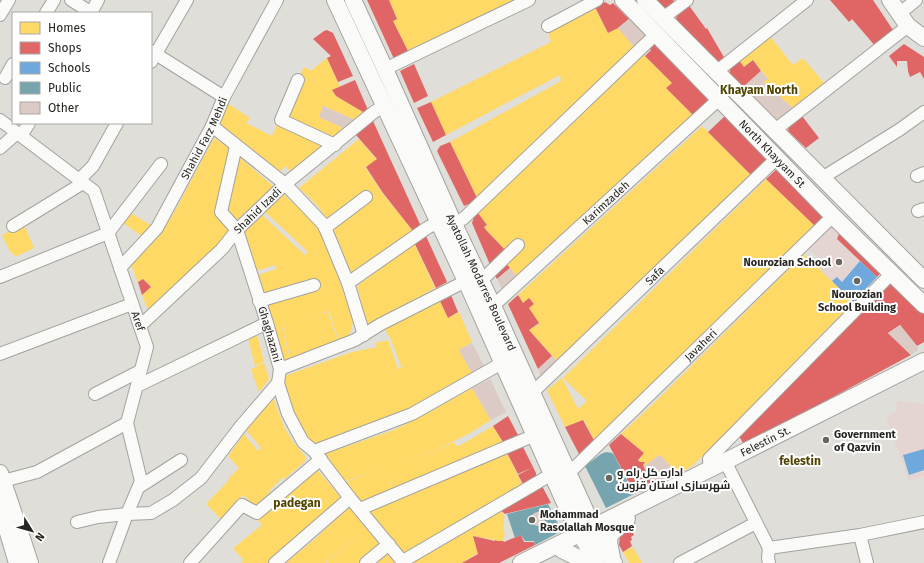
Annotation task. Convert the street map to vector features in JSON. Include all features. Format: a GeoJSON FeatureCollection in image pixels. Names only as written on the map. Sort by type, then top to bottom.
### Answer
{"type":"FeatureCollection","features":[{"type":"Feature","properties":{"kind":"main road","name":"Ayatollah Modarres Boulevard"},"geometry":{"type":"LineString","coordinates":[[335,0],[384,106],[398,118],[454,224],[473,281],[502,349],[535,435],[546,459],[560,474]]}},
{"type":"Feature","properties":{"kind":"main road","name":"Ayatollah Modarres Boulevard"},"geometry":{"type":"LineString","coordinates":[[353,0],[385,69],[398,118],[438,222],[473,281],[493,306],[502,349],[532,393],[560,474],[587,532],[596,563]]}},
{"type":"Feature","properties":{"kind":"main road","name":"North Khayyam St"},"geometry":{"type":"LineString","coordinates":[[623,0],[834,216],[924,305]]}},
{"type":"Feature","properties":{"kind":"main road","name":"North Khayyam St"},"geometry":{"type":"LineString","coordinates":[[645,0],[924,280]]}},
{"type":"Feature","properties":{"kind":"main road"},"geometry":{"type":"LineString","coordinates":[[890,0],[903,20],[924,38]]}},
{"type":"Feature","properties":{"kind":"main road","name":"Felestin St."},"geometry":{"type":"LineString","coordinates":[[625,515],[924,361]]}},
{"type":"Feature","properties":{"kind":"main road","name":"Felestin St."},"geometry":{"type":"LineString","coordinates":[[535,563],[587,532],[728,469],[924,371]]}},
{"type":"Feature","properties":{"kind":"main road"},"geometry":{"type":"LineString","coordinates":[[546,459],[562,484],[587,532]]}},
{"type":"Feature","properties":{"kind":"main road"},"geometry":{"type":"LineString","coordinates":[[1,477],[30,563]]}},
{"type":"Feature","properties":{"kind":"main road"},"geometry":{"type":"LineString","coordinates":[[589,563],[561,547],[575,506],[606,514],[625,515]]}},
{"type":"Feature","properties":{"kind":"main road"},"geometry":{"type":"LineString","coordinates":[[1,510],[17,563]]}},
{"type":"Feature","properties":{"kind":"main road"},"geometry":{"type":"LineString","coordinates":[[609,562],[610,535],[625,515]]}},
{"type":"Feature","properties":{"kind":"main road","name":"Ayatollah Modarres Boulevard"},"geometry":{"type":"LineString","coordinates":[[587,532],[599,541],[609,562]]}},
{"type":"Feature","properties":{"kind":"main road","name":"Felestin St."},"geometry":{"type":"LineString","coordinates":[[521,563],[561,547]]}},
{"type":"Feature","properties":{"kind":"street"},"geometry":{"type":"LineString","coordinates":[[0,15],[9,0]]}},
{"type":"Feature","properties":{"kind":"street"},"geometry":{"type":"LineString","coordinates":[[47,12],[54,0]]}},
{"type":"Feature","properties":{"kind":"street"},"geometry":{"type":"LineString","coordinates":[[71,0],[89,12]]}},
{"type":"Feature","properties":{"kind":"street"},"geometry":{"type":"LineString","coordinates":[[92,12],[98,0]]}},
{"type":"Feature","properties":{"kind":"street"},"geometry":{"type":"LineString","coordinates":[[186,0],[152,56],[224,97]]}},
{"type":"Feature","properties":{"kind":"street","name":"Shahid Farz Mehdi"},"geometry":{"type":"LineString","coordinates":[[120,268],[157,228],[212,126],[224,97],[276,0]]}},
{"type":"Feature","properties":{"kind":"street"},"geometry":{"type":"LineString","coordinates":[[385,69],[529,0]]}},
{"type":"Feature","properties":{"kind":"street"},"geometry":{"type":"LineString","coordinates":[[548,26],[597,0]]}},
{"type":"Feature","properties":{"kind":"street"},"geometry":{"type":"LineString","coordinates":[[663,18],[687,0]]}},
{"type":"Feature","properties":{"kind":"street"},"geometry":{"type":"LineString","coordinates":[[716,72],[807,0]]}},
{"type":"Feature","properties":{"kind":"street"},"geometry":{"type":"LineString","coordinates":[[775,130],[903,20],[916,0]]}},
{"type":"Feature","properties":{"kind":"street"},"geometry":{"type":"LineString","coordinates":[[454,224],[464,218],[656,34]]}},
{"type":"Feature","properties":{"kind":"street"},"geometry":{"type":"LineString","coordinates":[[5,78],[12,66]]}},
{"type":"Feature","properties":{"kind":"street"},"geometry":{"type":"LineString","coordinates":[[298,80],[281,120],[334,145]]}},
{"type":"Feature","properties":{"kind":"street","name":"Karimzadeh"},"geometry":{"type":"LineString","coordinates":[[493,306],[719,99]]}},
{"type":"Feature","properties":{"kind":"street","name":"Shahid Izadi"},"geometry":{"type":"LineString","coordinates":[[140,326],[222,249],[238,230],[286,184],[374,112],[384,106]]}},
{"type":"Feature","properties":{"kind":"street"},"geometry":{"type":"LineString","coordinates":[[822,178],[899,130],[924,112]]}},
{"type":"Feature","properties":{"kind":"street","name":"Aref"},"geometry":{"type":"LineString","coordinates":[[0,120],[94,191],[147,347],[127,423],[141,481],[109,563]]}},
{"type":"Feature","properties":{"kind":"street"},"geometry":{"type":"LineString","coordinates":[[0,148],[19,135],[28,124]]}},
{"type":"Feature","properties":{"kind":"street"},"geometry":{"type":"LineString","coordinates":[[13,226],[81,181],[93,166],[116,124]]}},
{"type":"Feature","properties":{"kind":"street"},"geometry":{"type":"LineString","coordinates":[[212,126],[286,184],[324,225],[348,283],[364,335]]}},
{"type":"Feature","properties":{"kind":"street","name":"Ghaghazani"},"geometry":{"type":"LineString","coordinates":[[236,146],[221,212],[238,230],[280,369],[278,382],[288,414],[303,442],[317,456],[404,562]]}},
{"type":"Feature","properties":{"kind":"street","name":"Safa"},"geometry":{"type":"LineString","coordinates":[[532,393],[777,158]]}},
{"type":"Feature","properties":{"kind":"street"},"geometry":{"type":"LineString","coordinates":[[0,277],[108,233],[161,164]]}},
{"type":"Feature","properties":{"kind":"street"},"geometry":{"type":"LineString","coordinates":[[325,228],[366,197]]}},
{"type":"Feature","properties":{"kind":"street","name":"Javaheri"},"geometry":{"type":"LineString","coordinates":[[404,562],[560,474],[834,216]]}},
{"type":"Feature","properties":{"kind":"street"},"geometry":{"type":"LineString","coordinates":[[348,283],[427,228],[438,222]]}},
{"type":"Feature","properties":{"kind":"street"},"geometry":{"type":"LineString","coordinates":[[280,369],[355,340],[381,324],[473,281],[518,245]]}},
{"type":"Feature","properties":{"kind":"street"},"geometry":{"type":"LineString","coordinates":[[710,470],[709,459],[892,273]]}},
{"type":"Feature","properties":{"kind":"street"},"geometry":{"type":"LineString","coordinates":[[260,301],[314,285]]}},
{"type":"Feature","properties":{"kind":"street"},"geometry":{"type":"LineString","coordinates":[[0,354],[132,304]]}},
{"type":"Feature","properties":{"kind":"street"},"geometry":{"type":"LineString","coordinates":[[137,386],[267,323]]}},
{"type":"Feature","properties":{"kind":"street"},"geometry":{"type":"LineString","coordinates":[[190,563],[242,505],[257,513],[317,456],[412,414],[502,349]]}},
{"type":"Feature","properties":{"kind":"street"},"geometry":{"type":"LineString","coordinates":[[95,394],[140,371]]}},
{"type":"Feature","properties":{"kind":"street"},"geometry":{"type":"LineString","coordinates":[[77,522],[98,517],[151,513],[173,500],[201,478],[241,426],[278,382]]}},
{"type":"Feature","properties":{"kind":"street"},"geometry":{"type":"LineString","coordinates":[[1,477],[37,472],[127,423]]}},
{"type":"Feature","properties":{"kind":"street"},"geometry":{"type":"LineString","coordinates":[[360,509],[535,435]]}},
{"type":"Feature","properties":{"kind":"street"},"geometry":{"type":"LineString","coordinates":[[139,487],[181,460]]}},
{"type":"Feature","properties":{"kind":"street"},"geometry":{"type":"LineString","coordinates":[[728,469],[769,548],[768,558],[770,563]]}},
{"type":"Feature","properties":{"kind":"street"},"geometry":{"type":"LineString","coordinates":[[275,563],[350,498]]}},
{"type":"Feature","properties":{"kind":"street"},"geometry":{"type":"LineString","coordinates":[[769,548],[860,535],[924,522]]}},
{"type":"Feature","properties":{"kind":"street"},"geometry":{"type":"LineString","coordinates":[[680,563],[752,525]]}},
{"type":"Feature","properties":{"kind":"street"},"geometry":{"type":"LineString","coordinates":[[860,535],[867,563]]}},
{"type":"Feature","properties":{"kind":"street"},"geometry":{"type":"LineString","coordinates":[[366,563],[389,544]]}},
{"type":"Feature","properties":{"kind":"shaded area","name":"Nourozian School"},"geometry":{"type":"Polygon","coordinates":[[[833,225],[839,234],[837,239],[877,277],[853,302],[814,264],[820,260],[809,249],[833,225]]]}},
{"type":"Feature","properties":{"kind":"shaded area"},"geometry":{"type":"Polygon","coordinates":[[[897,401],[924,404],[924,476],[909,481],[886,417],[896,411],[897,401]]]}},
{"type":"Feature","properties":{"kind":"building: Homes"},"geometry":{"type":"Polygon","coordinates":[[[389,0],[520,0],[409,53],[393,21],[397,19],[389,0]]]}},
{"type":"Feature","properties":{"kind":"building: Homes"},"geometry":{"type":"Polygon","coordinates":[[[595,7],[608,33],[618,28],[635,48],[478,200],[450,142],[561,81],[560,75],[446,135],[431,102],[551,42],[548,32],[595,7]]]}},
{"type":"Feature","properties":{"kind":"building: Homes"},"geometry":{"type":"Polygon","coordinates":[[[769,35],[793,65],[803,58],[825,84],[793,108],[763,82],[768,79],[753,60],[744,67],[738,59],[769,35]]]}},
{"type":"Feature","properties":{"kind":"building: Homes"},"geometry":{"type":"Polygon","coordinates":[[[642,53],[672,83],[666,88],[693,115],[519,279],[504,261],[525,242],[521,238],[507,252],[486,230],[484,227],[487,225],[478,213],[642,53]]]}},
{"type":"Feature","properties":{"kind":"building: Homes"},"geometry":{"type":"Polygon","coordinates":[[[327,58],[340,87],[332,90],[336,96],[363,112],[355,120],[323,106],[319,117],[346,129],[337,138],[287,116],[304,67],[312,71],[327,58]]]}},
{"type":"Feature","properties":{"kind":"building: Homes"},"geometry":{"type":"Polygon","coordinates":[[[227,103],[250,118],[246,123],[272,136],[278,123],[314,139],[322,150],[292,174],[286,166],[279,172],[217,124],[227,103]]]}},
{"type":"Feature","properties":{"kind":"building: Homes"},"geometry":{"type":"Polygon","coordinates":[[[702,126],[752,176],[559,363],[529,330],[539,324],[529,308],[534,304],[529,298],[523,303],[518,295],[702,126]]]}},
{"type":"Feature","properties":{"kind":"building: Homes"},"geometry":{"type":"Polygon","coordinates":[[[214,138],[231,149],[215,213],[230,233],[149,312],[142,295],[151,287],[143,279],[138,282],[131,265],[160,235],[176,209],[214,138]]]}},
{"type":"Feature","properties":{"kind":"building: Homes"},"geometry":{"type":"Polygon","coordinates":[[[359,139],[377,160],[365,167],[383,194],[413,231],[352,274],[332,225],[317,205],[299,188],[359,139]]]}},
{"type":"Feature","properties":{"kind":"building: Homes"},"geometry":{"type":"Polygon","coordinates":[[[237,155],[274,187],[248,215],[240,208],[248,216],[239,225],[225,212],[237,155]]]}},
{"type":"Feature","properties":{"kind":"building: Homes"},"geometry":{"type":"Polygon","coordinates":[[[766,179],[815,226],[596,444],[584,420],[565,427],[547,390],[562,378],[578,409],[587,401],[563,378],[766,179]]]}},
{"type":"Feature","properties":{"kind":"building: Homes"},"geometry":{"type":"Polygon","coordinates":[[[282,193],[312,220],[323,236],[353,322],[350,333],[346,338],[339,341],[329,311],[316,315],[328,312],[338,341],[291,359],[281,325],[290,359],[280,362],[255,276],[276,269],[275,265],[253,272],[242,234],[261,214],[305,255],[308,252],[264,211],[282,193]]]}},
{"type":"Feature","properties":{"kind":"building: Homes"},"geometry":{"type":"Polygon","coordinates":[[[129,212],[152,226],[143,237],[122,222],[129,212]]]}},
{"type":"Feature","properties":{"kind":"building: Homes"},"geometry":{"type":"Polygon","coordinates":[[[24,225],[34,248],[17,256],[13,255],[2,235],[24,225]]]}},
{"type":"Feature","properties":{"kind":"building: Homes"},"geometry":{"type":"Polygon","coordinates":[[[414,243],[435,288],[367,325],[357,286],[414,243]]]}},
{"type":"Feature","properties":{"kind":"building: Homes"},"geometry":{"type":"Polygon","coordinates":[[[804,254],[853,302],[691,467],[678,474],[660,455],[644,466],[643,465],[645,462],[640,462],[638,460],[644,453],[621,434],[804,254]]]}},
{"type":"Feature","properties":{"kind":"building: Homes"},"geometry":{"type":"Polygon","coordinates":[[[440,301],[448,318],[459,312],[472,342],[459,350],[472,373],[413,407],[355,431],[310,447],[306,442],[279,378],[352,352],[377,347],[375,343],[388,340],[398,369],[404,365],[401,366],[391,340],[384,327],[440,301]]]}},
{"type":"Feature","properties":{"kind":"building: Homes"},"geometry":{"type":"Polygon","coordinates":[[[257,335],[264,362],[255,366],[248,338],[257,335]]]}},
{"type":"Feature","properties":{"kind":"building: Homes"},"geometry":{"type":"Polygon","coordinates":[[[264,363],[269,379],[259,392],[251,369],[264,363]]]}},
{"type":"Feature","properties":{"kind":"building: Homes"},"geometry":{"type":"Polygon","coordinates":[[[472,388],[491,420],[470,433],[438,449],[397,465],[377,470],[343,482],[322,455],[394,430],[430,412],[472,388]]]}},
{"type":"Feature","properties":{"kind":"building: Homes"},"geometry":{"type":"Polygon","coordinates":[[[272,395],[284,427],[293,442],[305,456],[305,461],[285,479],[283,477],[255,506],[243,495],[221,519],[206,504],[239,468],[228,456],[244,434],[258,451],[261,448],[246,430],[272,395]]]}},
{"type":"Feature","properties":{"kind":"building: Homes"},"geometry":{"type":"Polygon","coordinates":[[[493,426],[503,442],[394,491],[387,475],[393,491],[361,505],[343,483],[377,470],[397,465],[454,442],[456,446],[459,446],[493,426]]]}},
{"type":"Feature","properties":{"kind":"building: Homes"},"geometry":{"type":"Polygon","coordinates":[[[506,451],[522,484],[403,556],[370,517],[372,511],[506,451]]]}},
{"type":"Feature","properties":{"kind":"building: Homes"},"geometry":{"type":"Polygon","coordinates":[[[314,466],[342,499],[268,563],[240,563],[244,560],[233,549],[262,525],[256,518],[314,466]]]}},
{"type":"Feature","properties":{"kind":"building: Homes"},"geometry":{"type":"Polygon","coordinates":[[[347,509],[351,509],[366,528],[325,563],[286,563],[316,538],[347,509]]]}},
{"type":"Feature","properties":{"kind":"building: Homes"},"geometry":{"type":"Polygon","coordinates":[[[498,509],[504,515],[503,532],[505,534],[503,541],[473,536],[478,553],[462,563],[410,563],[498,509]]]}},
{"type":"Feature","properties":{"kind":"building: Homes"},"geometry":{"type":"Polygon","coordinates":[[[366,528],[380,545],[361,563],[326,563],[366,528]]]}},
{"type":"Feature","properties":{"kind":"building: Homes"},"geometry":{"type":"Polygon","coordinates":[[[633,547],[642,563],[629,563],[623,552],[633,547]]]}},
{"type":"Feature","properties":{"kind":"building: Homes"},"geometry":{"type":"Polygon","coordinates":[[[385,552],[395,563],[372,563],[385,552]]]}},
{"type":"Feature","properties":{"kind":"building: Shops"},"geometry":{"type":"Polygon","coordinates":[[[367,0],[389,0],[397,19],[393,21],[409,53],[394,59],[367,0]]]}},
{"type":"Feature","properties":{"kind":"building: Shops"},"geometry":{"type":"Polygon","coordinates":[[[655,0],[673,0],[675,2],[665,9],[655,0]]]}},
{"type":"Feature","properties":{"kind":"building: Shops"},"geometry":{"type":"Polygon","coordinates":[[[830,0],[873,0],[893,30],[890,35],[876,47],[852,19],[849,22],[830,0]]]}},
{"type":"Feature","properties":{"kind":"building: Shops"},"geometry":{"type":"Polygon","coordinates":[[[605,2],[610,5],[613,3],[629,19],[618,28],[608,33],[595,7],[605,2]]]}},
{"type":"Feature","properties":{"kind":"building: Shops"},"geometry":{"type":"Polygon","coordinates":[[[688,4],[706,29],[707,28],[725,59],[718,63],[676,21],[677,11],[688,4]]]}},
{"type":"Feature","properties":{"kind":"building: Shops"},"geometry":{"type":"Polygon","coordinates":[[[327,30],[333,33],[353,76],[338,82],[327,58],[331,56],[313,39],[327,30]]]}},
{"type":"Feature","properties":{"kind":"building: Shops"},"geometry":{"type":"Polygon","coordinates":[[[652,42],[709,100],[693,115],[666,88],[672,83],[645,56],[651,50],[648,46],[652,42]]]}},
{"type":"Feature","properties":{"kind":"building: Shops"},"geometry":{"type":"Polygon","coordinates":[[[904,44],[924,57],[924,79],[920,72],[910,77],[907,61],[897,61],[897,67],[889,56],[904,44]]]}},
{"type":"Feature","properties":{"kind":"building: Shops"},"geometry":{"type":"Polygon","coordinates":[[[738,59],[744,67],[753,60],[761,71],[742,88],[729,75],[731,65],[738,59]]]}},
{"type":"Feature","properties":{"kind":"building: Shops"},"geometry":{"type":"Polygon","coordinates":[[[414,64],[428,96],[414,103],[400,71],[414,64]]]}},
{"type":"Feature","properties":{"kind":"building: Shops"},"geometry":{"type":"Polygon","coordinates":[[[355,80],[368,110],[363,112],[336,96],[332,90],[355,80]]]}},
{"type":"Feature","properties":{"kind":"building: Shops"},"geometry":{"type":"Polygon","coordinates":[[[431,102],[446,135],[433,142],[417,108],[431,102]]]}},
{"type":"Feature","properties":{"kind":"building: Shops"},"geometry":{"type":"Polygon","coordinates":[[[725,116],[769,160],[752,176],[708,132],[725,116]]]}},
{"type":"Feature","properties":{"kind":"building: Shops"},"geometry":{"type":"Polygon","coordinates":[[[802,116],[819,138],[806,148],[788,131],[789,126],[802,116]]]}},
{"type":"Feature","properties":{"kind":"building: Shops"},"geometry":{"type":"Polygon","coordinates":[[[373,121],[420,224],[413,231],[383,193],[366,167],[377,159],[356,135],[373,121]]]}},
{"type":"Feature","properties":{"kind":"building: Shops"},"geometry":{"type":"Polygon","coordinates":[[[450,142],[478,200],[464,206],[437,151],[440,146],[450,142]]]}},
{"type":"Feature","properties":{"kind":"building: Shops"},"geometry":{"type":"Polygon","coordinates":[[[778,168],[821,212],[823,219],[815,226],[766,179],[778,168]]]}},
{"type":"Feature","properties":{"kind":"building: Shops"},"geometry":{"type":"Polygon","coordinates":[[[478,213],[487,225],[484,227],[486,230],[507,252],[491,267],[472,223],[474,217],[478,213]]]}},
{"type":"Feature","properties":{"kind":"building: Shops"},"geometry":{"type":"Polygon","coordinates":[[[838,227],[884,269],[877,277],[837,239],[839,234],[838,227]]]}},
{"type":"Feature","properties":{"kind":"building: Shops"},"geometry":{"type":"Polygon","coordinates":[[[426,236],[447,282],[436,288],[414,242],[426,236]]]}},
{"type":"Feature","properties":{"kind":"building: Shops"},"geometry":{"type":"Polygon","coordinates":[[[504,261],[510,268],[497,279],[493,272],[504,261]]]}},
{"type":"Feature","properties":{"kind":"building: Shops"},"geometry":{"type":"Polygon","coordinates":[[[143,279],[151,287],[142,295],[138,282],[143,279]]]}},
{"type":"Feature","properties":{"kind":"building: Shops"},"geometry":{"type":"Polygon","coordinates":[[[892,279],[924,310],[924,342],[917,346],[900,325],[888,333],[911,355],[744,445],[738,434],[892,279]]]}},
{"type":"Feature","properties":{"kind":"building: Shops"},"geometry":{"type":"Polygon","coordinates":[[[451,295],[458,312],[448,318],[440,301],[451,295]]]}},
{"type":"Feature","properties":{"kind":"building: Shops"},"geometry":{"type":"Polygon","coordinates":[[[518,295],[523,303],[529,298],[534,304],[529,308],[539,323],[529,330],[552,356],[538,369],[508,304],[518,295]]]}},
{"type":"Feature","properties":{"kind":"building: Shops"},"geometry":{"type":"Polygon","coordinates":[[[508,416],[518,435],[503,442],[493,426],[508,416]]]}},
{"type":"Feature","properties":{"kind":"building: Shops"},"geometry":{"type":"Polygon","coordinates":[[[583,420],[596,444],[580,456],[565,427],[583,420]]]}},
{"type":"Feature","properties":{"kind":"building: Shops"},"geometry":{"type":"Polygon","coordinates":[[[621,434],[644,453],[638,460],[640,462],[645,462],[643,465],[653,485],[635,494],[609,445],[621,434]]]}},
{"type":"Feature","properties":{"kind":"building: Shops"},"geometry":{"type":"Polygon","coordinates":[[[522,445],[533,467],[518,474],[506,451],[522,445]]]}},
{"type":"Feature","properties":{"kind":"building: Shops"},"geometry":{"type":"Polygon","coordinates":[[[533,467],[536,477],[523,484],[518,475],[533,467]]]}},
{"type":"Feature","properties":{"kind":"building: Shops"},"geometry":{"type":"Polygon","coordinates":[[[541,484],[551,503],[505,514],[498,508],[541,484]]]}},
{"type":"Feature","properties":{"kind":"building: Shops"},"geometry":{"type":"Polygon","coordinates":[[[629,527],[634,535],[631,537],[632,540],[630,541],[632,546],[623,552],[619,545],[620,535],[629,527]]]}},
{"type":"Feature","properties":{"kind":"building: Shops"},"geometry":{"type":"Polygon","coordinates":[[[521,535],[524,542],[534,542],[535,545],[499,563],[462,563],[478,554],[473,536],[504,542],[521,535]]]}},
{"type":"Feature","properties":{"kind":"building: Schools","name":"Nourozian School Building"},"geometry":{"type":"Polygon","coordinates":[[[860,261],[877,277],[853,302],[832,281],[837,277],[842,282],[860,261]]]}},
{"type":"Feature","properties":{"kind":"building: Schools"},"geometry":{"type":"Polygon","coordinates":[[[924,449],[924,470],[909,475],[903,455],[924,449]]]}},
{"type":"Feature","properties":{"kind":"building: Public","name":"اداره کل راه و شهرسازی استان قزوین"},"geometry":{"type":"Polygon","coordinates":[[[606,452],[614,455],[634,494],[606,508],[585,466],[606,452]]]}},
{"type":"Feature","properties":{"kind":"building: Public","name":"Mohammad Rasolallah Mosque"},"geometry":{"type":"Polygon","coordinates":[[[548,504],[559,526],[559,531],[535,545],[534,541],[525,541],[521,535],[515,538],[507,514],[548,504]]]}},
{"type":"Feature","properties":{"kind":"building: Other"},"geometry":{"type":"Polygon","coordinates":[[[629,19],[647,37],[635,48],[618,28],[629,19]]]}},
{"type":"Feature","properties":{"kind":"building: Other"},"geometry":{"type":"Polygon","coordinates":[[[761,71],[768,79],[763,82],[793,108],[775,123],[742,88],[761,71]]]}},
{"type":"Feature","properties":{"kind":"building: Other"},"geometry":{"type":"Polygon","coordinates":[[[323,106],[355,120],[346,129],[319,117],[323,106]]]}},
{"type":"Feature","properties":{"kind":"building: Other"},"geometry":{"type":"Polygon","coordinates":[[[510,268],[519,279],[503,292],[497,279],[510,268]]]}},
{"type":"Feature","properties":{"kind":"building: Other"},"geometry":{"type":"Polygon","coordinates":[[[900,325],[917,346],[918,350],[911,355],[888,333],[900,325]]]}},
{"type":"Feature","properties":{"kind":"building: Other"},"geometry":{"type":"Polygon","coordinates":[[[472,343],[484,366],[472,373],[459,350],[472,343]]]}},
{"type":"Feature","properties":{"kind":"building: Other"},"geometry":{"type":"Polygon","coordinates":[[[552,356],[559,363],[542,379],[538,369],[552,356]]]}},
{"type":"Feature","properties":{"kind":"building: Other"},"geometry":{"type":"Polygon","coordinates":[[[490,379],[506,412],[491,420],[472,388],[490,379]]]}},
{"type":"Feature","properties":{"kind":"building: Other"},"geometry":{"type":"Polygon","coordinates":[[[660,455],[678,474],[654,485],[644,466],[660,455]]]}},
{"type":"Feature","properties":{"kind":"building: Other"},"geometry":{"type":"Polygon","coordinates":[[[538,512],[543,514],[545,519],[543,524],[538,526],[533,524],[531,519],[533,514],[538,512]]]}},
{"type":"Feature","properties":{"kind":"place","name":"Nourozian School"},"geometry":{"type":"Point","coordinates":[839,262]}},
{"type":"Feature","properties":{"kind":"place","name":"Nourozian School Building"},"geometry":{"type":"Point","coordinates":[857,281]}},
{"type":"Feature","properties":{"kind":"place","name":"Government of Qazvin"},"geometry":{"type":"Point","coordinates":[826,440]}},
{"type":"Feature","properties":{"kind":"place","name":"اداره کل راه و شهرسازی استان قزوین"},"geometry":{"type":"Point","coordinates":[609,478]}},
{"type":"Feature","properties":{"kind":"place","name":"Mohammad Rasolallah Mosque"},"geometry":{"type":"Point","coordinates":[532,520]}},
{"type":"Feature","properties":{"kind":"district","name":"Khayam North"},"geometry":{"type":"Point","coordinates":[759,90]}},
{"type":"Feature","properties":{"kind":"district","name":"felestin"},"geometry":{"type":"Point","coordinates":[800,461]}},
{"type":"Feature","properties":{"kind":"district","name":"padegan"},"geometry":{"type":"Point","coordinates":[297,503]}}]}
